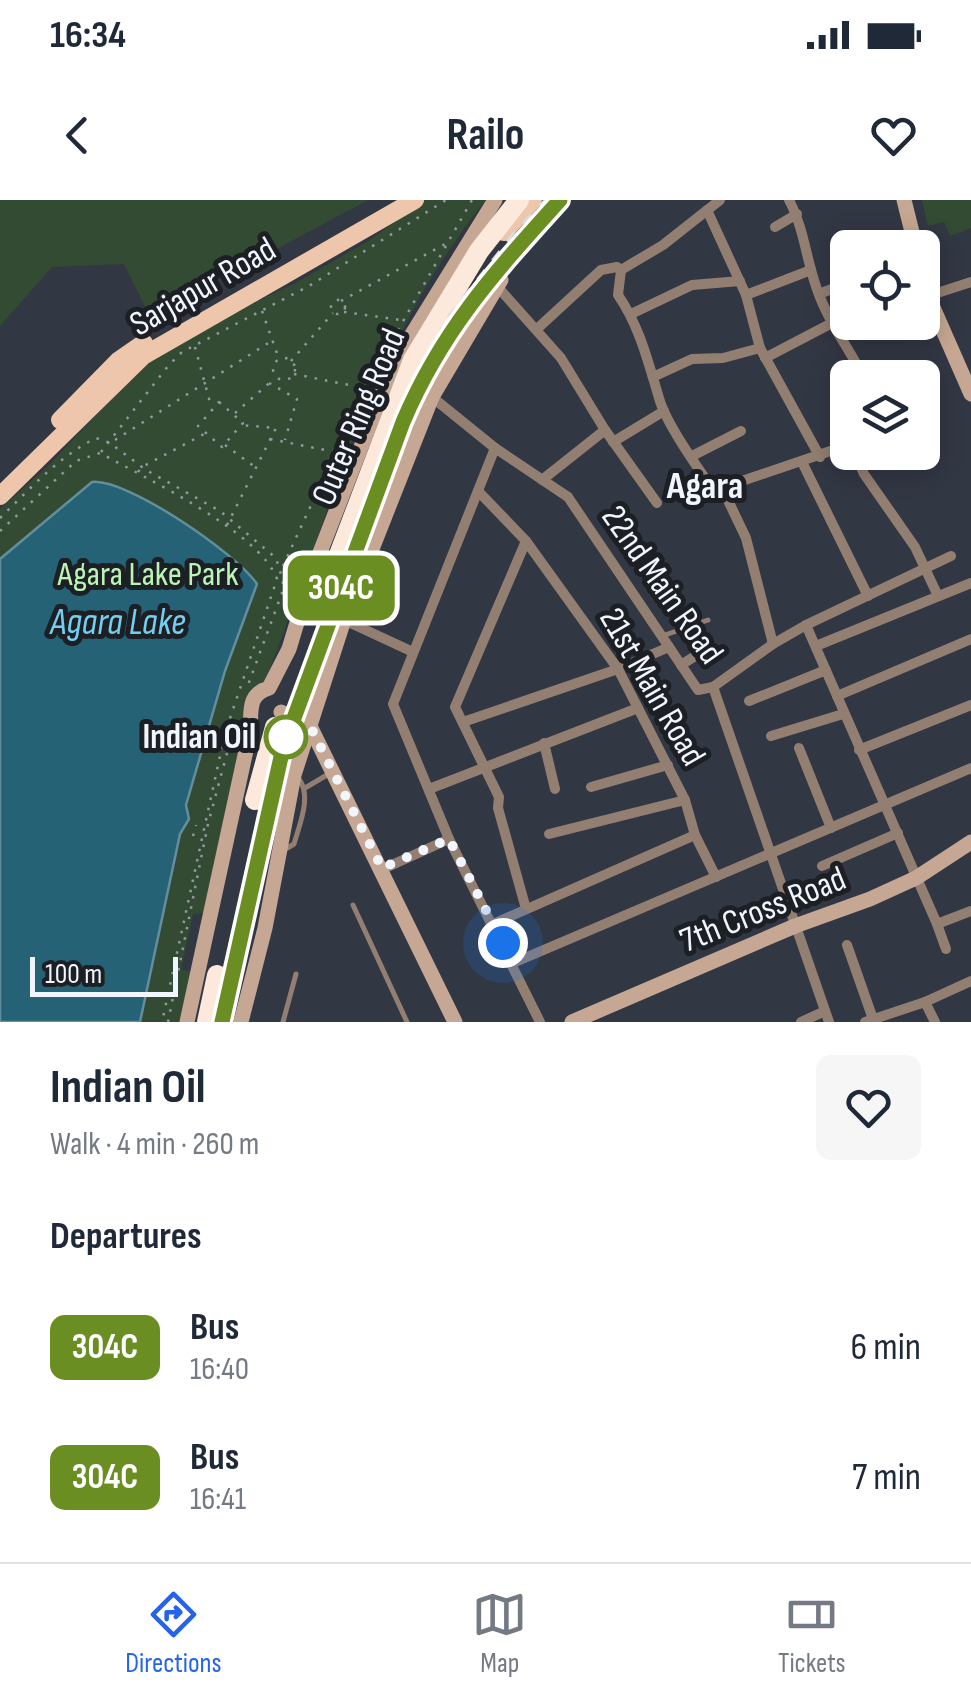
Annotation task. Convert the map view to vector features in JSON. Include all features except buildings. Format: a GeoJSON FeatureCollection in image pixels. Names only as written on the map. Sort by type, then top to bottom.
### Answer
{"type":"FeatureCollection","features":[{"type":"Feature","properties":{"kind":"highway","name":"Outer Ring Road"},"geometry":{"type":"LineString","coordinates":[[208,1022],[262,766],[295,718],[372,460],[413,360],[477,241],[502,222],[519,200]]}},
{"type":"Feature","properties":{"kind":"highway","name":"Outer Ring Road"},"geometry":{"type":"LineString","coordinates":[[222,1022],[273,783],[418,386],[462,313],[492,283],[560,200]]}},
{"type":"Feature","properties":{"kind":"main road","name":"Sarjapur Road"},"geometry":{"type":"LineString","coordinates":[[0,481],[118,361],[138,346],[394,200]]}},
{"type":"Feature","properties":{"kind":"main road","name":"Sarjapur Road"},"geometry":{"type":"LineString","coordinates":[[0,496],[143,356],[415,200]]}},
{"type":"Feature","properties":{"kind":"main road","name":"Outer Ring Road"},"geometry":{"type":"LineString","coordinates":[[477,241],[506,231],[534,200]]}},
{"type":"Feature","properties":{"kind":"street"},"geometry":{"type":"LineString","coordinates":[[187,1022],[250,732],[250,708],[256,694],[273,682],[289,648],[312,573],[393,366],[477,241],[495,200]]}},
{"type":"Feature","properties":{"kind":"street"},"geometry":{"type":"LineString","coordinates":[[240,1022],[265,928],[277,852],[300,781],[295,718],[344,620],[432,397],[492,283],[572,200]]}},
{"type":"Feature","properties":{"kind":"street"},"geometry":{"type":"LineString","coordinates":[[538,328],[601,270],[621,270],[663,245],[720,200]]}},
{"type":"Feature","properties":{"kind":"street"},"geometry":{"type":"LineString","coordinates":[[789,200],[797,214],[818,294],[830,320]]}},
{"type":"Feature","properties":{"kind":"street"},"geometry":{"type":"LineString","coordinates":[[904,200],[912,230]]}},
{"type":"Feature","properties":{"kind":"street"},"geometry":{"type":"LineString","coordinates":[[707,210],[746,294],[763,353],[820,457]]}},
{"type":"Feature","properties":{"kind":"street"},"geometry":{"type":"LineString","coordinates":[[775,227],[797,214]]}},
{"type":"Feature","properties":{"kind":"street"},"geometry":{"type":"LineString","coordinates":[[621,270],[618,295],[631,314],[664,412],[716,494],[742,481],[830,453]]}},
{"type":"Feature","properties":{"kind":"street"},"geometry":{"type":"LineString","coordinates":[[746,294],[811,270]]}},
{"type":"Feature","properties":{"kind":"street"},"geometry":{"type":"LineString","coordinates":[[631,314],[692,285],[740,281]]}},
{"type":"Feature","properties":{"kind":"street"},"geometry":{"type":"LineString","coordinates":[[940,285],[971,282]]}},
{"type":"Feature","properties":{"kind":"street"},"geometry":{"type":"LineString","coordinates":[[492,283],[538,328],[561,358],[605,430],[657,503]]}},
{"type":"Feature","properties":{"kind":"street"},"geometry":{"type":"LineString","coordinates":[[818,294],[830,289]]}},
{"type":"Feature","properties":{"kind":"street"},"geometry":{"type":"LineString","coordinates":[[940,321],[971,392]]}},
{"type":"Feature","properties":{"kind":"street"},"geometry":{"type":"LineString","coordinates":[[655,376],[692,359],[763,353],[830,327]]}},
{"type":"Feature","properties":{"kind":"street","name":"22nd Main Road"},"geometry":{"type":"LineString","coordinates":[[432,397],[496,448],[568,497],[698,690],[713,688],[826,1016]]}},
{"type":"Feature","properties":{"kind":"street"},"geometry":{"type":"LineString","coordinates":[[613,442],[664,412]]}},
{"type":"Feature","properties":{"kind":"street"},"geometry":{"type":"LineString","coordinates":[[542,480],[605,430]]}},
{"type":"Feature","properties":{"kind":"street"},"geometry":{"type":"LineString","coordinates":[[692,456],[741,431]]}},
{"type":"Feature","properties":{"kind":"street"},"geometry":{"type":"LineString","coordinates":[[496,448],[393,704],[449,839],[540,1022]]}},
{"type":"Feature","properties":{"kind":"street"},"geometry":{"type":"LineString","coordinates":[[802,462],[868,596]]}},
{"type":"Feature","properties":{"kind":"street"},"geometry":{"type":"LineString","coordinates":[[862,470],[915,547],[938,596]]}},
{"type":"Feature","properties":{"kind":"street","name":"21st Main Road"},"geometry":{"type":"LineString","coordinates":[[478,491],[526,541],[618,669],[685,800],[695,834],[716,878]]}},
{"type":"Feature","properties":{"kind":"street"},"geometry":{"type":"LineString","coordinates":[[724,492],[746,538],[773,644]]}},
{"type":"Feature","properties":{"kind":"street"},"geometry":{"type":"LineString","coordinates":[[526,541],[455,706],[499,797],[498,808],[526,909]]}},
{"type":"Feature","properties":{"kind":"street"},"geometry":{"type":"LineString","coordinates":[[713,688],[806,625],[951,556]]}},
{"type":"Feature","properties":{"kind":"street"},"geometry":{"type":"LineString","coordinates":[[816,646],[971,583]]}},
{"type":"Feature","properties":{"kind":"street"},"geometry":{"type":"LineString","coordinates":[[344,620],[414,652]]}},
{"type":"Feature","properties":{"kind":"street"},"geometry":{"type":"LineString","coordinates":[[806,625],[946,949]]}},
{"type":"Feature","properties":{"kind":"street"},"geometry":{"type":"LineString","coordinates":[[837,696],[971,639]]}},
{"type":"Feature","properties":{"kind":"street"},"geometry":{"type":"LineString","coordinates":[[463,722],[618,669],[669,647]]}},
{"type":"Feature","properties":{"kind":"street"},"geometry":{"type":"LineString","coordinates":[[681,665],[703,651]]}},
{"type":"Feature","properties":{"kind":"street"},"geometry":{"type":"LineString","coordinates":[[750,702],[826,670]]}},
{"type":"Feature","properties":{"kind":"street"},"geometry":{"type":"LineString","coordinates":[[859,750],[971,705]]}},
{"type":"Feature","properties":{"kind":"street"},"geometry":{"type":"LineString","coordinates":[[429,789],[638,708]]}},
{"type":"Feature","properties":{"kind":"street"},"geometry":{"type":"LineString","coordinates":[[771,736],[844,714]]}},
{"type":"Feature","properties":{"kind":"street"},"geometry":{"type":"LineString","coordinates":[[295,718],[334,770],[455,1022]]}},
{"type":"Feature","properties":{"kind":"street"},"geometry":{"type":"LineString","coordinates":[[544,743],[555,789]]}},
{"type":"Feature","properties":{"kind":"street"},"geometry":{"type":"LineString","coordinates":[[799,748],[831,828]]}},
{"type":"Feature","properties":{"kind":"street"},"geometry":{"type":"LineString","coordinates":[[590,787],[668,765]]}},
{"type":"Feature","properties":{"kind":"street"},"geometry":{"type":"LineString","coordinates":[[512,963],[971,768]]}},
{"type":"Feature","properties":{"kind":"street"},"geometry":{"type":"LineString","coordinates":[[549,834],[685,800]]}},
{"type":"Feature","properties":{"kind":"street"},"geometry":{"type":"LineString","coordinates":[[822,866],[898,833]]}},
{"type":"Feature","properties":{"kind":"street"},"geometry":{"type":"LineString","coordinates":[[493,924],[695,834]]}},
{"type":"Feature","properties":{"kind":"street"},"geometry":{"type":"LineString","coordinates":[[382,868],[449,839]]}},
{"type":"Feature","properties":{"kind":"street","name":"7th Cross Road"},"geometry":{"type":"LineString","coordinates":[[572,1022],[795,926],[870,900],[916,878],[971,842]]}},
{"type":"Feature","properties":{"kind":"street"},"geometry":{"type":"LineString","coordinates":[[937,924],[971,911]]}},
{"type":"Feature","properties":{"kind":"street"},"geometry":{"type":"LineString","coordinates":[[847,944],[869,1021],[971,981]]}},
{"type":"Feature","properties":{"kind":"street"},"geometry":{"type":"LineString","coordinates":[[925,1002],[935,1022]]}},
{"type":"Feature","properties":{"kind":"street"},"geometry":{"type":"LineString","coordinates":[[801,1022],[826,1016]]}},
{"type":"Feature","properties":{"kind":"lane"},"geometry":{"type":"LineString","coordinates":[[662,636],[708,620]]}},
{"type":"Feature","properties":{"kind":"lane"},"geometry":{"type":"LineString","coordinates":[[300,781],[334,770]]}},
{"type":"Feature","properties":{"kind":"lane"},"geometry":{"type":"LineString","coordinates":[[353,905],[408,1022]]}},
{"type":"Feature","properties":{"kind":"lane"},"geometry":{"type":"LineString","coordinates":[[283,1022],[296,974]]}},
{"type":"Feature","properties":{"kind":"path"},"geometry":{"type":"LineString","coordinates":[[110,443],[168,366],[194,345],[372,249],[446,200]]}},
{"type":"Feature","properties":{"kind":"path"},"geometry":{"type":"LineString","coordinates":[[333,314],[331,304],[446,244]]}},
{"type":"Feature","properties":{"kind":"path"},"geometry":{"type":"LineString","coordinates":[[342,301],[344,312]]}},
{"type":"Feature","properties":{"kind":"path"},"geometry":{"type":"LineString","coordinates":[[262,310],[280,359]]}},
{"type":"Feature","properties":{"kind":"path"},"geometry":{"type":"LineString","coordinates":[[294,374],[292,360],[333,314],[402,320]]}},
{"type":"Feature","properties":{"kind":"path"},"geometry":{"type":"LineString","coordinates":[[0,531],[76,461],[100,452],[204,381],[273,340]]}},
{"type":"Feature","properties":{"kind":"path"},"geometry":{"type":"LineString","coordinates":[[194,345],[212,409]]}},
{"type":"Feature","properties":{"kind":"path"},"geometry":{"type":"LineString","coordinates":[[292,360],[280,359],[272,367],[276,377],[286,381],[294,374]]}},
{"type":"Feature","properties":{"kind":"path"},"geometry":{"type":"LineString","coordinates":[[294,374],[365,388]]}},
{"type":"Feature","properties":{"kind":"path"},"geometry":{"type":"LineString","coordinates":[[234,414],[276,377]]}},
{"type":"Feature","properties":{"kind":"path"},"geometry":{"type":"LineString","coordinates":[[269,383],[296,400],[284,442]]}},
{"type":"Feature","properties":{"kind":"path"},"geometry":{"type":"LineString","coordinates":[[224,444],[243,423],[219,402],[198,426],[256,468]]}},
{"type":"Feature","properties":{"kind":"path"},"geometry":{"type":"LineString","coordinates":[[226,526],[276,428],[241,426]]}},
{"type":"Feature","properties":{"kind":"path"},"geometry":{"type":"LineString","coordinates":[[137,474],[142,467],[205,433]]}},
{"type":"Feature","properties":{"kind":"path"},"geometry":{"type":"LineString","coordinates":[[0,518],[72,452],[96,438],[230,519],[276,558],[283,580],[282,593],[229,740],[168,1022]]}},
{"type":"Feature","properties":{"kind":"path"},"geometry":{"type":"LineString","coordinates":[[270,438],[356,457]]}},
{"type":"Feature","properties":{"kind":"path"},"geometry":{"type":"LineString","coordinates":[[100,452],[226,526],[262,553],[277,579],[225,733],[162,1022]]}},
{"type":"Feature","properties":{"kind":"path"},"geometry":{"type":"LineString","coordinates":[[193,836],[196,824]]}},
{"type":"Feature","properties":{"kind":"path"},"geometry":{"type":"LineString","coordinates":[[194,830],[202,832]]}},
{"type":"Feature","properties":{"kind":"green space"},"geometry":{"type":"Polygon","coordinates":[[[0,200],[368,200],[150,317],[124,264],[52,267],[0,326],[0,200]]]}},
{"type":"Feature","properties":{"kind":"green space","name":"Agara Lake Park"},"geometry":{"type":"Polygon","coordinates":[[[425,200],[486,200],[447,254],[383,370],[265,682],[246,701],[248,729],[206,913],[193,914],[181,970],[192,971],[180,1022],[0,1022],[0,509],[49,465],[147,361],[204,326],[294,284],[370,240],[425,200]]]}},
{"type":"Feature","properties":{"kind":"green space"},"geometry":{"type":"Polygon","coordinates":[[[922,200],[971,200],[971,228],[950,236],[944,222],[928,226],[922,200]]]}},
{"type":"Feature","properties":{"kind":"water","name":"Agara Lake"},"geometry":{"type":"Polygon","coordinates":[[[92,482],[130,492],[180,520],[228,555],[257,584],[225,671],[186,805],[189,819],[180,834],[140,1022],[0,1022],[0,559],[92,482]]]}},
{"type":"Feature","properties":{"kind":"railway"},"geometry":{"type":"LineString","coordinates":[[216,1022],[246,879],[365,510],[444,322],[516,230],[545,200]]}},
{"type":"Feature","properties":{"kind":"bus line","name":"304C"},"geometry":{"type":"LineString","coordinates":[[222,1022],[283,748],[403,422],[418,386],[462,313],[560,200]]}},
{"type":"Feature","properties":{"kind":"place","name":"Indian Oil"},"geometry":{"type":"Point","coordinates":[286,737]}},
{"type":"Feature","properties":{"kind":"district","name":"Agara"},"geometry":{"type":"Point","coordinates":[705,486]}},
{"type":"Feature","properties":{"kind":"route"},"geometry":{"type":"LineString","coordinates":[[286,737],[307,734],[310,726],[382,868],[449,839],[503,943]]}}]}
